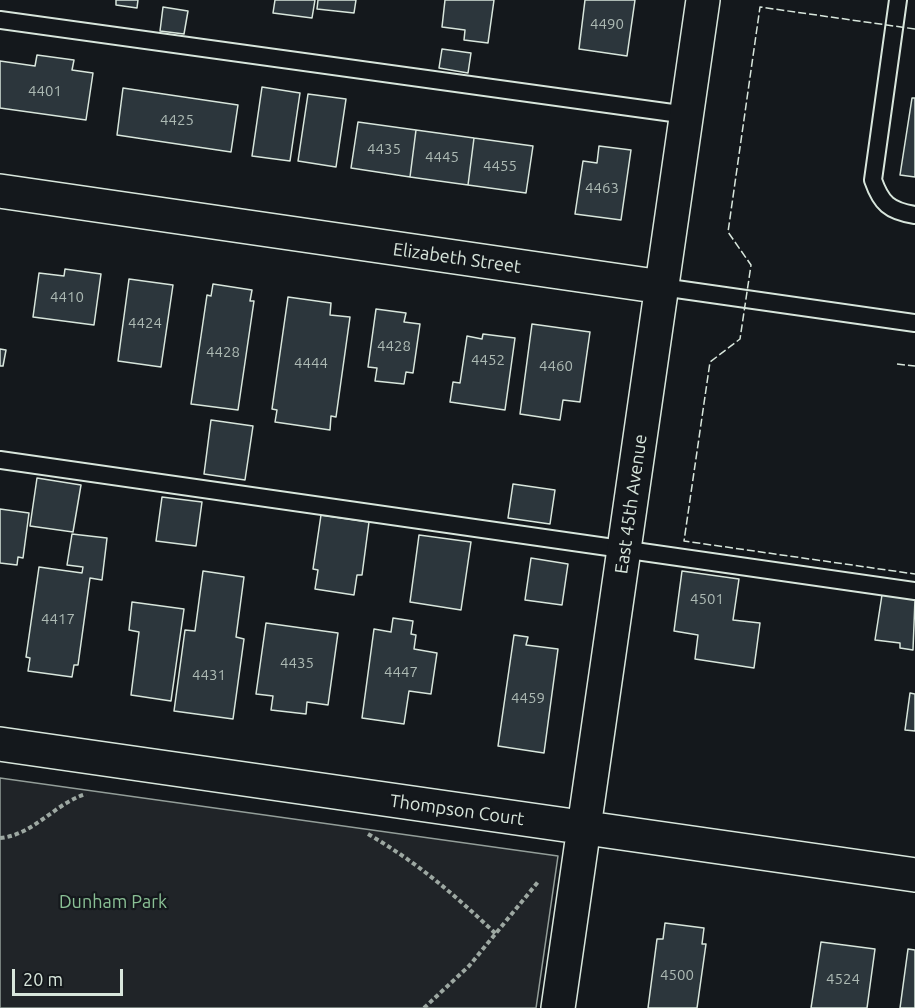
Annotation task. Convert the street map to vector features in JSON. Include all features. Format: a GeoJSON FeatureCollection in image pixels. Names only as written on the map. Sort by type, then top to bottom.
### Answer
{"type":"FeatureCollection","features":[{"type":"Feature","properties":{"kind":"street","name":"East 45th Avenue"},"geometry":{"type":"LineString","coordinates":[[558,1008],[703,0]]}},
{"type":"Feature","properties":{"kind":"street","name":"Elizabeth Street"},"geometry":{"type":"LineString","coordinates":[[0,191],[662,287]]}},
{"type":"Feature","properties":{"kind":"street","name":"Thompson Court"},"geometry":{"type":"LineString","coordinates":[[0,744],[915,875]]}},
{"type":"Feature","properties":{"kind":"lane"},"geometry":{"type":"LineString","coordinates":[[898,0],[873,180],[880,201],[902,213],[915,215]]}},
{"type":"Feature","properties":{"kind":"lane"},"geometry":{"type":"LineString","coordinates":[[0,20],[687,115]]}},
{"type":"Feature","properties":{"kind":"lane","name":"Elizabeth Street"},"geometry":{"type":"LineString","coordinates":[[662,287],[915,322]]}},
{"type":"Feature","properties":{"kind":"lane"},"geometry":{"type":"LineString","coordinates":[[0,460],[915,591]]}},
{"type":"Feature","properties":{"kind":"path"},"geometry":{"type":"LineString","coordinates":[[0,838],[10,837],[26,830],[72,798],[94,791]]}},
{"type":"Feature","properties":{"kind":"path"},"geometry":{"type":"LineString","coordinates":[[359,828],[404,855],[445,885],[497,935]]}},
{"type":"Feature","properties":{"kind":"path"},"geometry":{"type":"LineString","coordinates":[[424,1008],[470,966],[541,879]]}},
{"type":"Feature","properties":{"kind":"green space","name":"Dunham Park"},"geometry":{"type":"Polygon","coordinates":[[[0,778],[558,856],[536,1008],[0,1008],[0,778]]]}},
{"type":"Feature","properties":{"kind":"building"},"geometry":{"type":"Polygon","coordinates":[[[116,0],[138,0],[137,8],[116,5],[116,0]]]}},
{"type":"Feature","properties":{"kind":"building"},"geometry":{"type":"Polygon","coordinates":[[[275,0],[315,0],[312,18],[273,13],[275,0]]]}},
{"type":"Feature","properties":{"kind":"building"},"geometry":{"type":"Polygon","coordinates":[[[318,0],[356,0],[354,13],[317,9],[318,0]]]}},
{"type":"Feature","properties":{"kind":"building"},"geometry":{"type":"Polygon","coordinates":[[[445,0],[494,0],[488,43],[464,40],[465,30],[442,27],[445,0]]]}},
{"type":"Feature","properties":{"kind":"building"},"geometry":{"type":"Polygon","coordinates":[[[585,0],[635,0],[627,56],[579,49],[585,0]]]}},
{"type":"Feature","properties":{"kind":"building"},"geometry":{"type":"Polygon","coordinates":[[[163,7],[188,11],[184,34],[160,31],[163,7]]]}},
{"type":"Feature","properties":{"kind":"building"},"geometry":{"type":"Polygon","coordinates":[[[442,49],[471,53],[468,73],[439,68],[442,49]]]}},
{"type":"Feature","properties":{"kind":"building"},"geometry":{"type":"Polygon","coordinates":[[[37,55],[74,60],[72,70],[93,73],[86,120],[0,108],[0,61],[35,66],[37,55]]]}},
{"type":"Feature","properties":{"kind":"building"},"geometry":{"type":"Polygon","coordinates":[[[262,87],[300,93],[290,161],[252,156],[262,87]]]}},
{"type":"Feature","properties":{"kind":"building"},"geometry":{"type":"Polygon","coordinates":[[[123,88],[238,105],[231,152],[117,135],[123,88]]]}},
{"type":"Feature","properties":{"kind":"building"},"geometry":{"type":"Polygon","coordinates":[[[308,94],[346,99],[336,167],[298,161],[308,94]]]}},
{"type":"Feature","properties":{"kind":"building"},"geometry":{"type":"Polygon","coordinates":[[[912,98],[915,98],[915,177],[900,175],[912,98]]]}},
{"type":"Feature","properties":{"kind":"building"},"geometry":{"type":"Polygon","coordinates":[[[358,122],[416,130],[410,177],[351,168],[358,122]]]}},
{"type":"Feature","properties":{"kind":"building"},"geometry":{"type":"Polygon","coordinates":[[[416,130],[474,138],[468,185],[410,177],[416,130]]]}},
{"type":"Feature","properties":{"kind":"building"},"geometry":{"type":"Polygon","coordinates":[[[474,138],[533,146],[526,193],[468,185],[474,138]]]}},
{"type":"Feature","properties":{"kind":"building"},"geometry":{"type":"Polygon","coordinates":[[[599,146],[631,150],[621,220],[575,214],[583,161],[597,163],[599,146]]]}},
{"type":"Feature","properties":{"kind":"building"},"geometry":{"type":"Polygon","coordinates":[[[65,269],[101,274],[94,325],[33,317],[39,273],[64,276],[65,269]]]}},
{"type":"Feature","properties":{"kind":"building"},"geometry":{"type":"Polygon","coordinates":[[[129,279],[173,285],[161,367],[118,361],[129,279]]]}},
{"type":"Feature","properties":{"kind":"building"},"geometry":{"type":"Polygon","coordinates":[[[213,284],[252,290],[250,301],[254,301],[238,410],[191,404],[207,295],[211,296],[213,284]]]}},
{"type":"Feature","properties":{"kind":"building"},"geometry":{"type":"Polygon","coordinates":[[[288,297],[331,303],[330,315],[350,317],[336,417],[331,416],[330,430],[275,422],[277,410],[272,409],[288,297]]]}},
{"type":"Feature","properties":{"kind":"building"},"geometry":{"type":"Polygon","coordinates":[[[376,309],[406,313],[404,322],[420,324],[413,373],[406,372],[404,384],[375,381],[377,368],[368,367],[376,309]]]}},
{"type":"Feature","properties":{"kind":"building"},"geometry":{"type":"Polygon","coordinates":[[[532,324],[590,332],[580,402],[563,400],[560,420],[520,414],[532,324]]]}},
{"type":"Feature","properties":{"kind":"building"},"geometry":{"type":"Polygon","coordinates":[[[483,334],[515,338],[505,410],[450,402],[453,382],[460,383],[467,336],[482,339],[483,334]]]}},
{"type":"Feature","properties":{"kind":"building"},"geometry":{"type":"Polygon","coordinates":[[[0,349],[6,350],[3,366],[0,366],[0,349]]]}},
{"type":"Feature","properties":{"kind":"building"},"geometry":{"type":"Polygon","coordinates":[[[211,420],[253,426],[245,480],[204,474],[211,420]]]}},
{"type":"Feature","properties":{"kind":"building"},"geometry":{"type":"Polygon","coordinates":[[[37,478],[81,485],[73,532],[30,526],[37,478]]]}},
{"type":"Feature","properties":{"kind":"building"},"geometry":{"type":"Polygon","coordinates":[[[513,484],[555,490],[550,524],[508,518],[513,484]]]}},
{"type":"Feature","properties":{"kind":"building"},"geometry":{"type":"Polygon","coordinates":[[[162,497],[202,502],[196,546],[156,541],[162,497]]]}},
{"type":"Feature","properties":{"kind":"building"},"geometry":{"type":"Polygon","coordinates":[[[0,509],[29,513],[23,558],[18,557],[17,565],[0,563],[0,509]]]}},
{"type":"Feature","properties":{"kind":"building"},"geometry":{"type":"Polygon","coordinates":[[[321,515],[369,522],[362,575],[357,575],[354,595],[315,589],[318,570],[313,569],[321,515]]]}},
{"type":"Feature","properties":{"kind":"building"},"geometry":{"type":"Polygon","coordinates":[[[72,534],[107,538],[102,580],[90,578],[78,665],[74,665],[72,677],[28,671],[30,658],[26,657],[39,567],[82,573],[83,567],[67,565],[72,534]]]}},
{"type":"Feature","properties":{"kind":"building"},"geometry":{"type":"Polygon","coordinates":[[[419,535],[471,542],[461,610],[410,602],[419,535]]]}},
{"type":"Feature","properties":{"kind":"building"},"geometry":{"type":"Polygon","coordinates":[[[531,558],[568,564],[562,605],[525,600],[531,558]]]}},
{"type":"Feature","properties":{"kind":"building"},"geometry":{"type":"Polygon","coordinates":[[[203,571],[244,577],[236,637],[244,639],[233,719],[174,711],[185,630],[195,631],[203,571]]]}},
{"type":"Feature","properties":{"kind":"building"},"geometry":{"type":"Polygon","coordinates":[[[682,571],[739,579],[733,620],[760,623],[754,668],[695,659],[698,635],[674,631],[682,571]]]}},
{"type":"Feature","properties":{"kind":"building"},"geometry":{"type":"Polygon","coordinates":[[[882,595],[915,599],[913,650],[900,648],[900,643],[875,640],[882,595]]]}},
{"type":"Feature","properties":{"kind":"building"},"geometry":{"type":"Polygon","coordinates":[[[132,602],[184,609],[171,701],[131,695],[139,632],[129,630],[132,602]]]}},
{"type":"Feature","properties":{"kind":"building"},"geometry":{"type":"Polygon","coordinates":[[[393,618],[413,621],[411,634],[416,635],[414,649],[437,653],[431,694],[409,691],[404,724],[362,718],[374,629],[391,632],[393,618]]]}},
{"type":"Feature","properties":{"kind":"building"},"geometry":{"type":"Polygon","coordinates":[[[266,623],[338,633],[328,705],[307,702],[306,714],[271,710],[273,696],[256,694],[266,623]]]}},
{"type":"Feature","properties":{"kind":"building"},"geometry":{"type":"Polygon","coordinates":[[[514,635],[528,637],[526,645],[558,649],[544,753],[498,746],[514,635]]]}},
{"type":"Feature","properties":{"kind":"building"},"geometry":{"type":"Polygon","coordinates":[[[910,693],[915,694],[915,731],[905,730],[910,693]]]}},
{"type":"Feature","properties":{"kind":"building"},"geometry":{"type":"Polygon","coordinates":[[[665,923],[704,928],[702,944],[706,944],[697,1008],[648,1008],[657,939],[663,939],[665,923]]]}},
{"type":"Feature","properties":{"kind":"building"},"geometry":{"type":"Polygon","coordinates":[[[821,942],[875,949],[867,1008],[811,1008],[821,942]]]}},
{"type":"Feature","properties":{"kind":"building"},"geometry":{"type":"Polygon","coordinates":[[[908,949],[915,950],[915,1008],[900,1008],[908,949]]]}},
{"type":"Feature","properties":{"kind":"fence"},"geometry":{"type":"LineString","coordinates":[[915,29],[760,7],[728,232],[751,265],[740,339],[710,362],[684,541],[915,574]]}},
{"type":"Feature","properties":{"kind":"fence"},"geometry":{"type":"LineString","coordinates":[[897,364],[915,366]]}}]}
